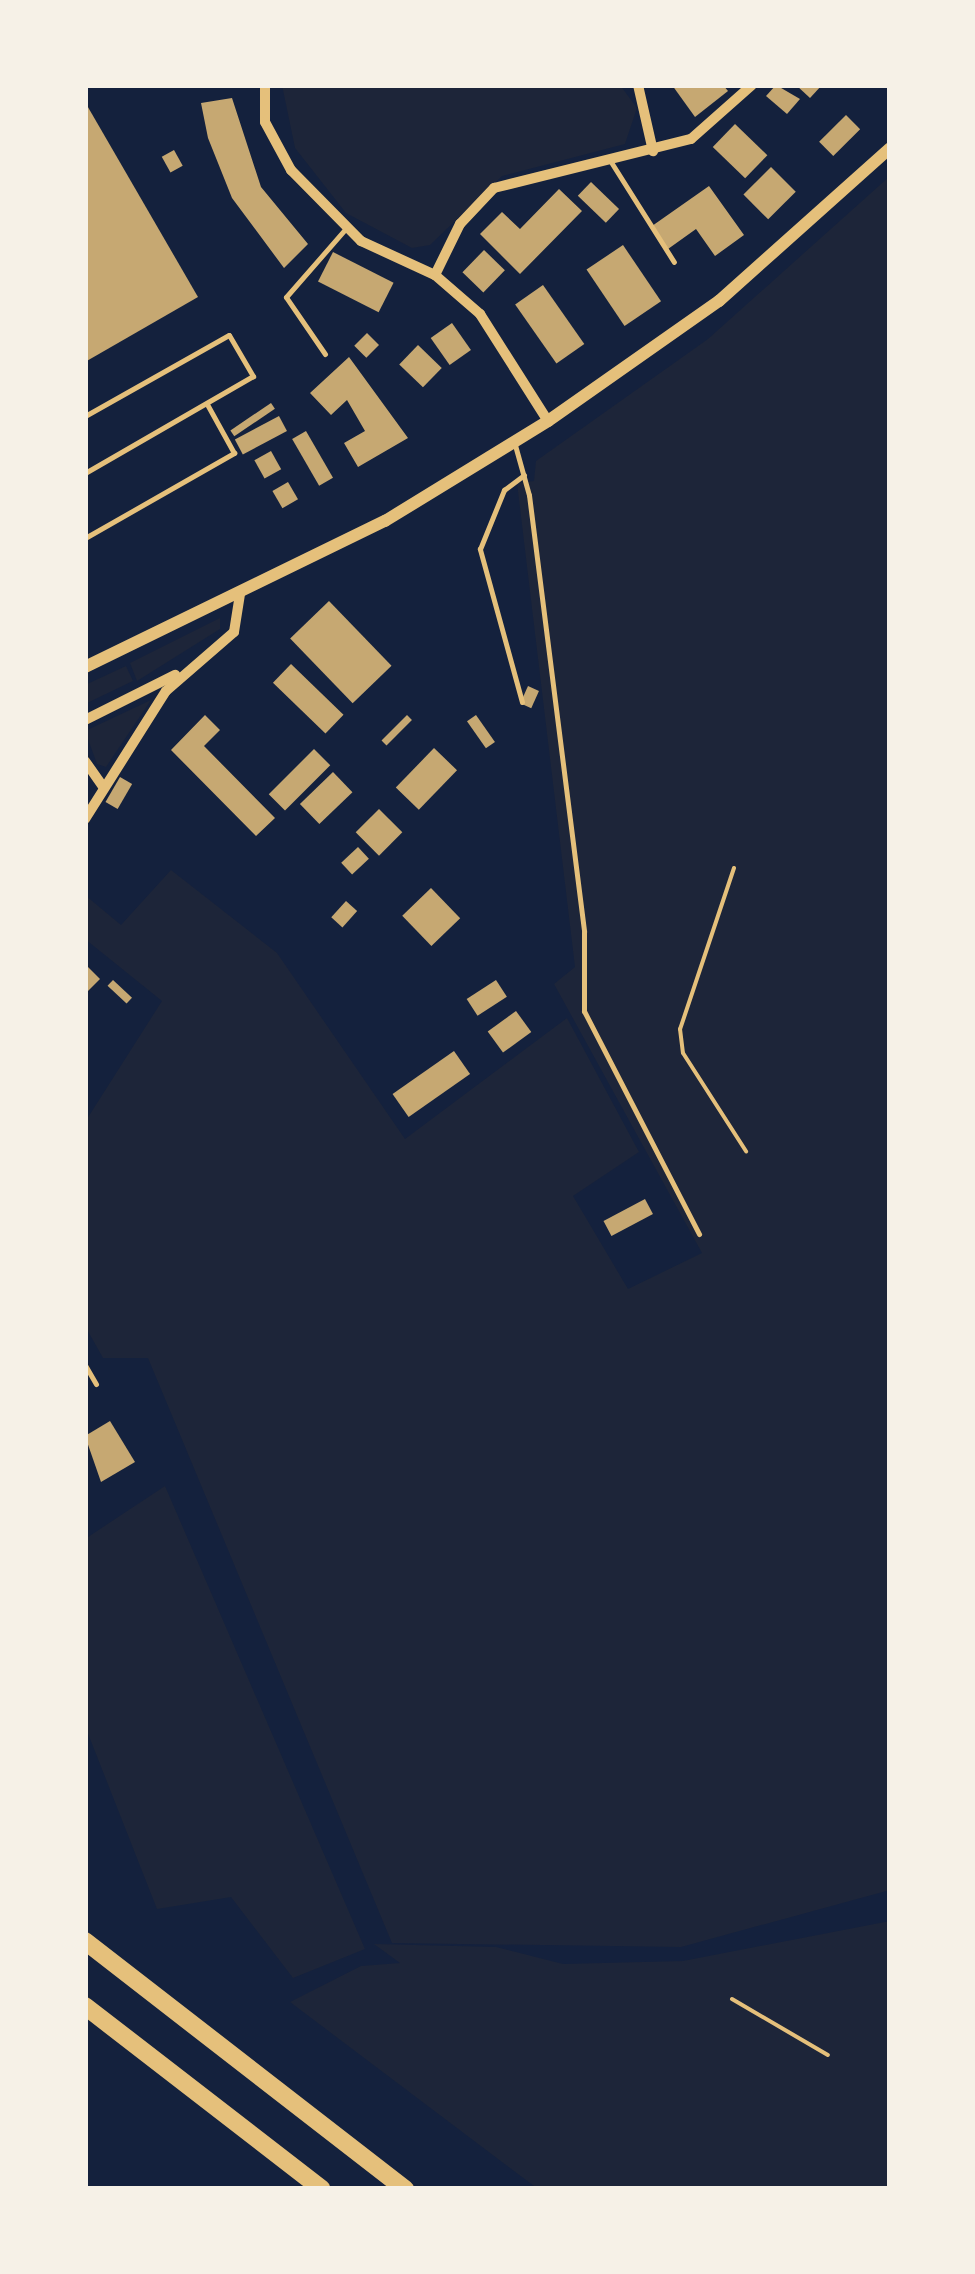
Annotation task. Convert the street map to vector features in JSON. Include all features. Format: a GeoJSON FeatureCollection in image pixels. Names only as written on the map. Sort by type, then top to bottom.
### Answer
{"type":"FeatureCollection","features":[{"type":"Feature","properties":{"kind":"highway"},"geometry":{"type":"LineString","coordinates":[[85,1941],[405,2189]]}},
{"type":"Feature","properties":{"kind":"highway"},"geometry":{"type":"LineString","coordinates":[[85,2006],[322,2189]]}},
{"type":"Feature","properties":{"kind":"street"},"geometry":{"type":"LineString","coordinates":[[266,85],[265,122],[291,170],[347,227],[435,276],[480,314],[548,422]]}},
{"type":"Feature","properties":{"kind":"street"},"geometry":{"type":"LineString","coordinates":[[638,85],[653,151]]}},
{"type":"Feature","properties":{"kind":"street"},"geometry":{"type":"LineString","coordinates":[[435,276],[460,224],[494,188],[608,154],[653,151],[691,139],[752,85]]}},
{"type":"Feature","properties":{"kind":"street"},"geometry":{"type":"LineString","coordinates":[[85,668],[240,593],[548,422],[718,301],[890,148]]}},
{"type":"Feature","properties":{"kind":"street"},"geometry":{"type":"LineString","coordinates":[[85,720],[185,669],[234,632],[240,593]]}},
{"type":"Feature","properties":{"kind":"street"},"geometry":{"type":"LineString","coordinates":[[85,819],[185,669]]}},
{"type":"Feature","properties":{"kind":"street"},"geometry":{"type":"LineString","coordinates":[[85,762],[103,788]]}},
{"type":"Feature","properties":{"kind":"lane"},"geometry":{"type":"LineString","coordinates":[[172,85],[219,85]]}},
{"type":"Feature","properties":{"kind":"lane"},"geometry":{"type":"LineString","coordinates":[[608,154],[674,262]]}},
{"type":"Feature","properties":{"kind":"lane"},"geometry":{"type":"LineString","coordinates":[[325,354],[286,297],[347,227]]}},
{"type":"Feature","properties":{"kind":"lane"},"geometry":{"type":"LineString","coordinates":[[85,416],[229,335],[253,376],[85,473]]}},
{"type":"Feature","properties":{"kind":"lane"},"geometry":{"type":"LineString","coordinates":[[85,538],[234,453],[206,404]]}},
{"type":"Feature","properties":{"kind":"lane"},"geometry":{"type":"LineString","coordinates":[[514,442],[524,475],[584,932],[584,1012],[699,1234]]}},
{"type":"Feature","properties":{"kind":"lane"},"geometry":{"type":"LineString","coordinates":[[522,702],[480,549],[504,490],[524,475]]}},
{"type":"Feature","properties":{"kind":"lane"},"geometry":{"type":"LineString","coordinates":[[85,1365],[96,1384]]}},
{"type":"Feature","properties":{"kind":"path"},"geometry":{"type":"LineString","coordinates":[[734,868],[680,1029],[683,1053],[746,1151]]}},
{"type":"Feature","properties":{"kind":"path"},"geometry":{"type":"LineString","coordinates":[[732,1999],[828,2055]]}},
{"type":"Feature","properties":{"kind":"shaded area"},"geometry":{"type":"Polygon","coordinates":[[[282,85],[620,85],[637,108],[625,144],[502,176],[430,245],[412,248],[346,213],[295,148],[282,85]]]}},
{"type":"Feature","properties":{"kind":"shaded area"},"geometry":{"type":"Polygon","coordinates":[[[890,176],[890,1890],[681,1947],[392,1943],[148,1358],[103,1358],[85,1326],[85,1122],[162,1001],[85,939],[85,895],[121,925],[171,870],[277,953],[405,1139],[567,1018],[639,1152],[573,1196],[628,1289],[702,1253],[554,984],[575,967],[517,483],[534,481],[536,461],[708,339],[890,176]]]}},
{"type":"Feature","properties":{"kind":"shaded area"},"geometry":{"type":"Polygon","coordinates":[[[220,618],[220,629],[137,681],[130,663],[220,618]]]}},
{"type":"Feature","properties":{"kind":"shaded area"},"geometry":{"type":"Polygon","coordinates":[[[126,666],[133,681],[85,704],[85,685],[126,666]]]}},
{"type":"Feature","properties":{"kind":"shaded area"},"geometry":{"type":"Polygon","coordinates":[[[151,700],[106,767],[97,764],[85,731],[151,700]]]}},
{"type":"Feature","properties":{"kind":"shaded area"},"geometry":{"type":"Polygon","coordinates":[[[165,1486],[365,1949],[293,1978],[231,1897],[157,1909],[85,1726],[85,1539],[165,1486]]]}},
{"type":"Feature","properties":{"kind":"shaded area"},"geometry":{"type":"Polygon","coordinates":[[[890,1921],[890,2189],[538,2189],[290,2002],[361,1966],[400,1963],[374,1944],[496,1947],[563,1964],[683,1961],[890,1921]]]}},
{"type":"Feature","properties":{"kind":"building"},"geometry":{"type":"Polygon","coordinates":[[[672,85],[723,85],[728,91],[695,117],[672,85]]]}},
{"type":"Feature","properties":{"kind":"building"},"geometry":{"type":"Polygon","coordinates":[[[776,85],[800,99],[787,114],[766,96],[776,85]]]}},
{"type":"Feature","properties":{"kind":"building"},"geometry":{"type":"Polygon","coordinates":[[[796,85],[822,85],[810,98],[796,85]]]}},
{"type":"Feature","properties":{"kind":"building"},"geometry":{"type":"Polygon","coordinates":[[[232,98],[261,187],[308,244],[284,268],[232,198],[208,138],[201,103],[232,98]]]}},
{"type":"Feature","properties":{"kind":"building"},"geometry":{"type":"Polygon","coordinates":[[[85,102],[198,297],[85,362],[85,102]]]}},
{"type":"Feature","properties":{"kind":"building"},"geometry":{"type":"Polygon","coordinates":[[[846,115],[860,129],[833,156],[819,142],[846,115]]]}},
{"type":"Feature","properties":{"kind":"building"},"geometry":{"type":"Polygon","coordinates":[[[735,124],[767,155],[745,178],[713,147],[735,124]]]}},
{"type":"Feature","properties":{"kind":"building"},"geometry":{"type":"Polygon","coordinates":[[[174,150],[183,166],[170,173],[162,157],[174,150]]]}},
{"type":"Feature","properties":{"kind":"building"},"geometry":{"type":"Polygon","coordinates":[[[771,167],[796,192],[768,219],[743,195],[771,167]]]}},
{"type":"Feature","properties":{"kind":"building"},"geometry":{"type":"Polygon","coordinates":[[[591,182],[619,209],[606,223],[578,196],[591,182]]]}},
{"type":"Feature","properties":{"kind":"building"},"geometry":{"type":"Polygon","coordinates":[[[709,186],[744,235],[715,256],[696,229],[668,249],[652,226],[709,186]]]}},
{"type":"Feature","properties":{"kind":"building"},"geometry":{"type":"Polygon","coordinates":[[[559,189],[582,211],[520,274],[480,234],[502,212],[520,229],[559,189]]]}},
{"type":"Feature","properties":{"kind":"building"},"geometry":{"type":"Polygon","coordinates":[[[623,245],[661,301],[625,326],[587,270],[623,245]]]}},
{"type":"Feature","properties":{"kind":"building"},"geometry":{"type":"Polygon","coordinates":[[[484,250],[505,270],[483,292],[462,272],[484,250]]]}},
{"type":"Feature","properties":{"kind":"building"},"geometry":{"type":"Polygon","coordinates":[[[333,252],[394,283],[379,312],[318,281],[333,252]]]}},
{"type":"Feature","properties":{"kind":"building"},"geometry":{"type":"Polygon","coordinates":[[[543,285],[584,344],[556,363],[515,305],[543,285]]]}},
{"type":"Feature","properties":{"kind":"building"},"geometry":{"type":"Polygon","coordinates":[[[452,323],[471,350],[450,365],[431,338],[452,323]]]}},
{"type":"Feature","properties":{"kind":"building"},"geometry":{"type":"Polygon","coordinates":[[[367,333],[379,345],[366,358],[354,346],[367,333]]]}},
{"type":"Feature","properties":{"kind":"building"},"geometry":{"type":"Polygon","coordinates":[[[418,345],[442,368],[423,387],[399,364],[418,345]]]}},
{"type":"Feature","properties":{"kind":"building"},"geometry":{"type":"Polygon","coordinates":[[[349,357],[408,438],[358,467],[344,443],[365,431],[347,400],[331,415],[310,393],[349,357]]]}},
{"type":"Feature","properties":{"kind":"building"},"geometry":{"type":"Polygon","coordinates":[[[271,403],[275,409],[234,436],[230,430],[271,403]]]}},
{"type":"Feature","properties":{"kind":"building"},"geometry":{"type":"Polygon","coordinates":[[[279,416],[287,431],[243,454],[235,439],[279,416]]]}},
{"type":"Feature","properties":{"kind":"building"},"geometry":{"type":"Polygon","coordinates":[[[306,431],[333,478],[319,486],[292,439],[306,431]]]}},
{"type":"Feature","properties":{"kind":"building"},"geometry":{"type":"Polygon","coordinates":[[[271,451],[281,469],[265,479],[254,460],[271,451]]]}},
{"type":"Feature","properties":{"kind":"building"},"geometry":{"type":"Polygon","coordinates":[[[288,482],[298,499],[282,508],[272,491],[288,482]]]}},
{"type":"Feature","properties":{"kind":"building"},"geometry":{"type":"Polygon","coordinates":[[[329,601],[392,666],[353,703],[290,639],[329,601]]]}},
{"type":"Feature","properties":{"kind":"building"},"geometry":{"type":"Polygon","coordinates":[[[291,664],[344,715],[325,733],[273,683],[291,664]]]}},
{"type":"Feature","properties":{"kind":"building"},"geometry":{"type":"Polygon","coordinates":[[[528,686],[539,691],[531,708],[520,703],[528,686]]]}},
{"type":"Feature","properties":{"kind":"building"},"geometry":{"type":"Polygon","coordinates":[[[205,715],[220,730],[204,746],[275,818],[256,836],[171,750],[205,715]]]}},
{"type":"Feature","properties":{"kind":"building"},"geometry":{"type":"Polygon","coordinates":[[[407,715],[412,720],[386,745],[382,740],[407,715]]]}},
{"type":"Feature","properties":{"kind":"building"},"geometry":{"type":"Polygon","coordinates":[[[476,715],[495,742],[486,748],[467,721],[476,715]]]}},
{"type":"Feature","properties":{"kind":"building"},"geometry":{"type":"Polygon","coordinates":[[[434,748],[457,770],[419,810],[396,788],[434,748]]]}},
{"type":"Feature","properties":{"kind":"building"},"geometry":{"type":"Polygon","coordinates":[[[314,749],[330,765],[285,811],[269,794],[314,749]]]}},
{"type":"Feature","properties":{"kind":"building"},"geometry":{"type":"Polygon","coordinates":[[[333,772],[352,792],[319,824],[300,804],[333,772]]]}},
{"type":"Feature","properties":{"kind":"building"},"geometry":{"type":"Polygon","coordinates":[[[120,777],[132,784],[118,809],[106,802],[120,777]]]}},
{"type":"Feature","properties":{"kind":"building"},"geometry":{"type":"Polygon","coordinates":[[[379,809],[402,832],[379,856],[356,832],[379,809]]]}},
{"type":"Feature","properties":{"kind":"building"},"geometry":{"type":"Polygon","coordinates":[[[358,847],[369,859],[352,874],[341,863],[358,847]]]}},
{"type":"Feature","properties":{"kind":"building"},"geometry":{"type":"Polygon","coordinates":[[[431,888],[460,918],[431,946],[402,916],[431,888]]]}},
{"type":"Feature","properties":{"kind":"building"},"geometry":{"type":"Polygon","coordinates":[[[346,901],[357,911],[342,927],[331,917],[346,901]]]}},
{"type":"Feature","properties":{"kind":"building"},"geometry":{"type":"Polygon","coordinates":[[[85,964],[100,979],[85,994],[85,964]]]}},
{"type":"Feature","properties":{"kind":"building"},"geometry":{"type":"Polygon","coordinates":[[[113,980],[132,998],[127,1004],[108,986],[113,980]]]}},
{"type":"Feature","properties":{"kind":"building"},"geometry":{"type":"Polygon","coordinates":[[[496,980],[507,997],[478,1016],[467,999],[496,980]]]}},
{"type":"Feature","properties":{"kind":"building"},"geometry":{"type":"Polygon","coordinates":[[[516,1011],[531,1032],[503,1053],[488,1032],[516,1011]]]}},
{"type":"Feature","properties":{"kind":"building"},"geometry":{"type":"Polygon","coordinates":[[[454,1051],[470,1074],[409,1117],[393,1094],[454,1051]]]}},
{"type":"Feature","properties":{"kind":"building"},"geometry":{"type":"Polygon","coordinates":[[[645,1199],[653,1214],[611,1236],[604,1221],[645,1199]]]}},
{"type":"Feature","properties":{"kind":"building"},"geometry":{"type":"Polygon","coordinates":[[[110,1421],[135,1462],[101,1482],[85,1436],[110,1421]]]}}]}
